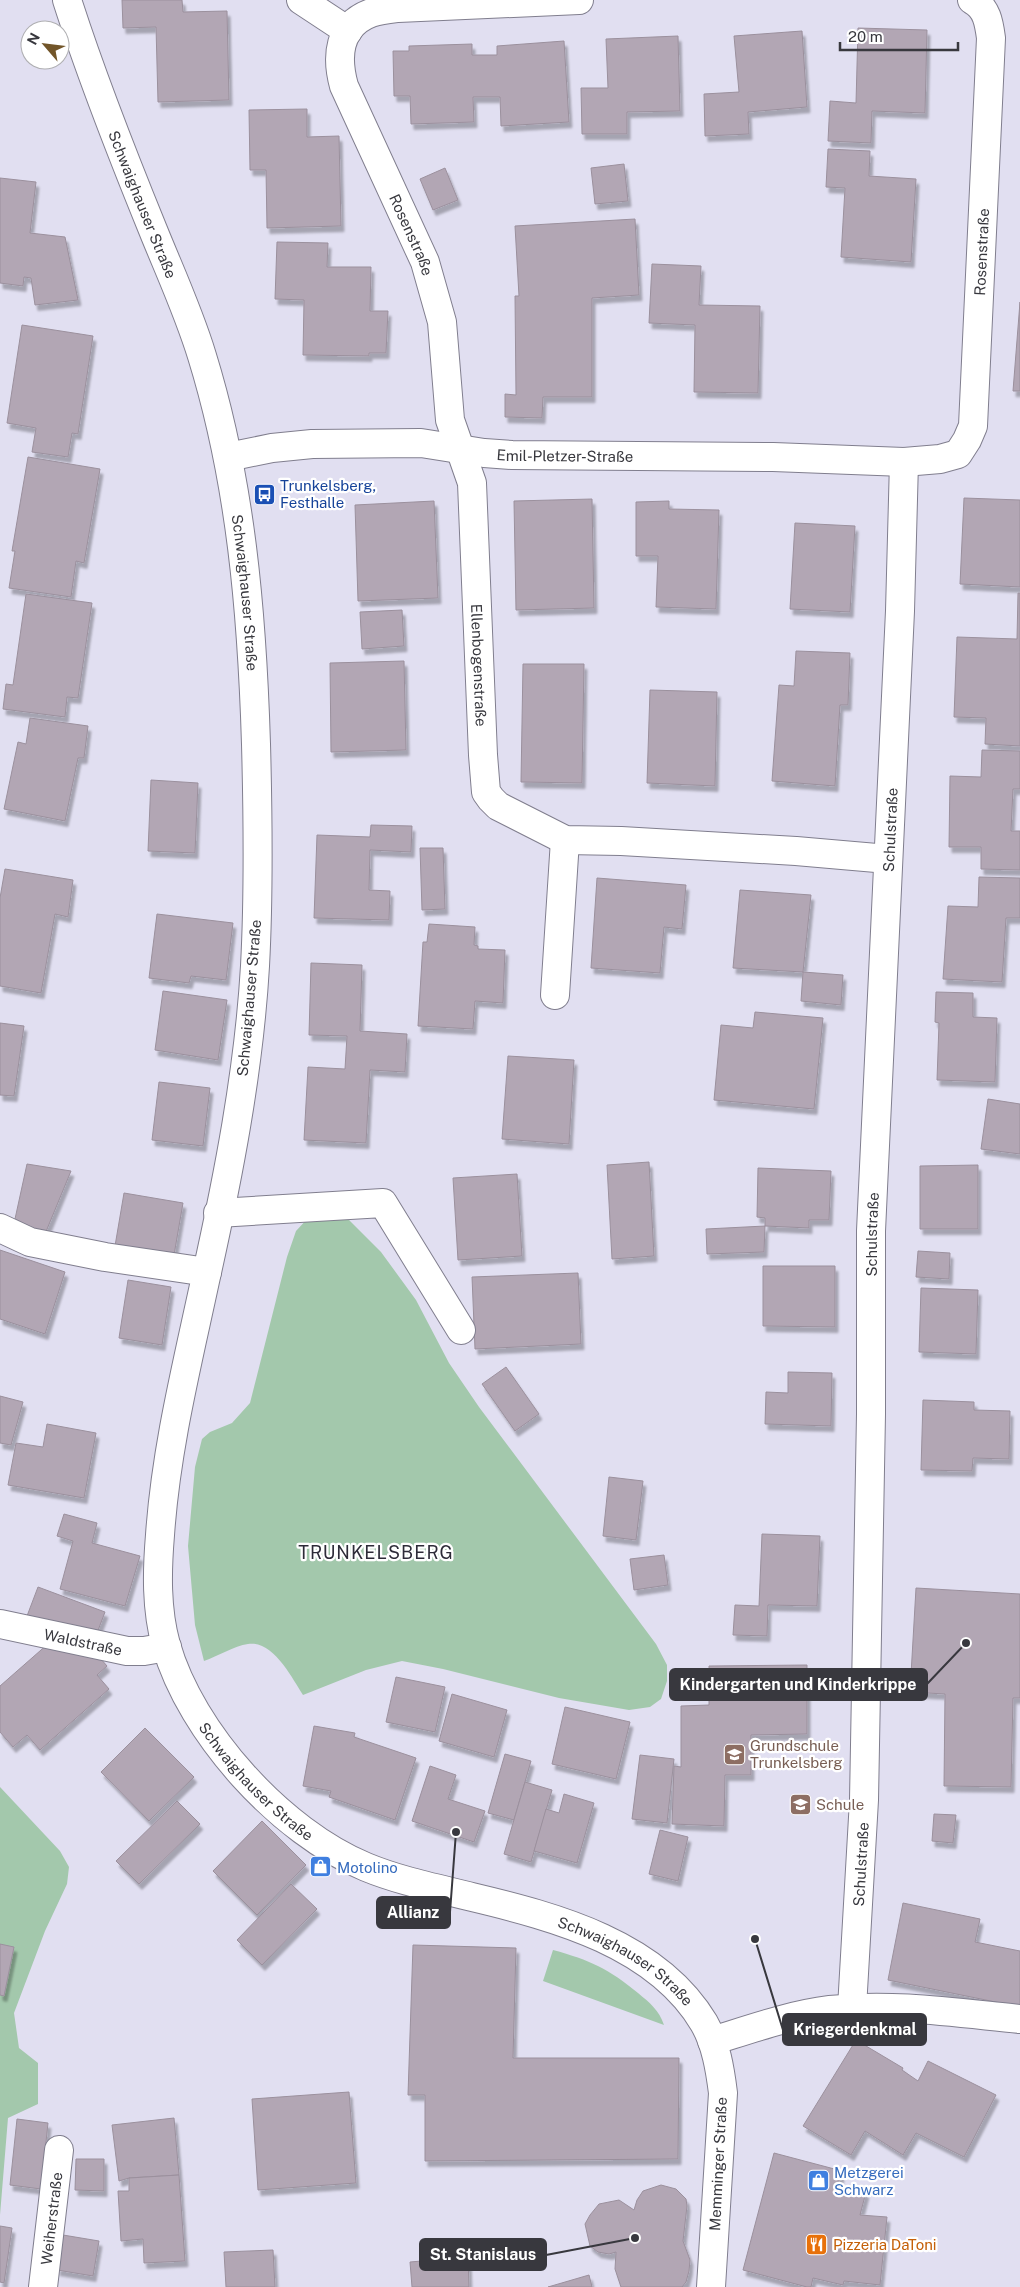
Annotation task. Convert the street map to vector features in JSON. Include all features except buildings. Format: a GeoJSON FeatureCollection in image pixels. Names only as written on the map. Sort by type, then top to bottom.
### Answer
{"type":"FeatureCollection","features":[{"type":"Feature","properties":{"kind":"street","name":"Schwaighauser Straße"},"geometry":{"type":"LineString","coordinates":[[67,0],[86,61],[201,354],[228,457],[240,518],[249,606],[256,734],[258,871],[255,969],[249,1027],[230,1156],[174,1424],[162,1496],[158,1559],[159,1603],[167,1647],[185,1689],[200,1717],[229,1760],[245,1779],[311,1835],[358,1864],[386,1875],[478,1898],[560,1922],[612,1942],[640,1958],[684,1996],[704,2023],[712,2041]]}},
{"type":"Feature","properties":{"kind":"street"},"geometry":{"type":"LineString","coordinates":[[301,0],[348,31]]}},
{"type":"Feature","properties":{"kind":"street","name":"Rosenstraße"},"geometry":{"type":"LineString","coordinates":[[459,448],[450,420],[446,388],[446,346],[433,288],[425,262],[344,86],[339,68],[340,49],[344,35],[355,22],[370,13],[398,8],[579,0]]}},
{"type":"Feature","properties":{"kind":"street","name":"Rosenstraße"},"geometry":{"type":"LineString","coordinates":[[904,462],[940,459],[958,454],[967,440],[972,426],[991,38],[989,18],[977,3],[972,0]]}},
{"type":"Feature","properties":{"kind":"street","name":"Emil-Pletzer-Straße"},"geometry":{"type":"LineString","coordinates":[[228,457],[272,448],[312,444],[421,443],[484,453],[512,455],[772,457],[904,462]]}},
{"type":"Feature","properties":{"kind":"street","name":"Ellenbogenstraße"},"geometry":{"type":"LineString","coordinates":[[459,448],[466,462],[472,483],[486,792],[498,806],[565,840],[621,841],[796,851],[888,859]]}},
{"type":"Feature","properties":{"kind":"street","name":"Schulstraße"},"geometry":{"type":"LineString","coordinates":[[852,2008],[864,1800],[871,1414],[871,1231],[900,611],[904,462]]}},
{"type":"Feature","properties":{"kind":"street"},"geometry":{"type":"LineString","coordinates":[[555,995],[565,840]]}},
{"type":"Feature","properties":{"kind":"street"},"geometry":{"type":"LineString","coordinates":[[218,1213],[383,1203],[461,1330]]}},
{"type":"Feature","properties":{"kind":"street"},"geometry":{"type":"LineString","coordinates":[[0,1228],[30,1242],[39,1244],[105,1257],[207,1272]]}},
{"type":"Feature","properties":{"kind":"street","name":"Waldstraße"},"geometry":{"type":"LineString","coordinates":[[0,1624],[126,1651],[144,1651],[167,1647]]}},
{"type":"Feature","properties":{"kind":"street"},"geometry":{"type":"LineString","coordinates":[[712,2041],[802,2016],[852,2008],[921,2010],[1020,2019]]}},
{"type":"Feature","properties":{"kind":"street","name":"Memminger Straße"},"geometry":{"type":"LineString","coordinates":[[711,2287],[722,2093],[720,2068],[712,2041]]}},
{"type":"Feature","properties":{"kind":"street","name":"Weiherstraße"},"geometry":{"type":"LineString","coordinates":[[43,2287],[58,2150]]}},
{"type":"Feature","properties":{"kind":"green space"},"geometry":{"type":"Polygon","coordinates":[[[327,1215],[348,1219],[381,1252],[416,1300],[449,1363],[479,1407],[656,1644],[667,1665],[667,1681],[661,1699],[650,1707],[629,1710],[559,1698],[443,1669],[402,1661],[366,1670],[303,1695],[281,1662],[266,1648],[257,1644],[237,1647],[204,1661],[195,1625],[188,1546],[195,1467],[202,1439],[210,1432],[232,1423],[250,1403],[287,1257],[296,1231],[309,1217],[327,1215]]]}},
{"type":"Feature","properties":{"kind":"green space"},"geometry":{"type":"Polygon","coordinates":[[[0,1787],[60,1851],[69,1867],[67,1884],[45,1931],[14,2013],[19,2048],[38,2063],[38,2104],[8,2118],[0,2215],[0,1787]]]}},
{"type":"Feature","properties":{"kind":"green space"},"geometry":{"type":"Polygon","coordinates":[[[553,1950],[589,1962],[608,1971],[650,2004],[660,2015],[664,2025],[543,1981],[553,1950]]]}},
{"type":"Feature","properties":{"kind":"place","name":"Trunkelsberg, Festhalle"},"geometry":{"type":"Point","coordinates":[264,494]}},
{"type":"Feature","properties":{"kind":"place","name":"Kindergarten und Kinderkrippe"},"geometry":{"type":"Point","coordinates":[966,1643]}},
{"type":"Feature","properties":{"kind":"place","name":"Grundschule Trunkelsberg"},"geometry":{"type":"Point","coordinates":[734,1754]}},
{"type":"Feature","properties":{"kind":"place","name":"Schule"},"geometry":{"type":"Point","coordinates":[800,1804]}},
{"type":"Feature","properties":{"kind":"place","name":"Allianz"},"geometry":{"type":"Point","coordinates":[456,1832]}},
{"type":"Feature","properties":{"kind":"place","name":"Motolino"},"geometry":{"type":"Point","coordinates":[321,1867]}},
{"type":"Feature","properties":{"kind":"place","name":"Kriegerdenkmal"},"geometry":{"type":"Point","coordinates":[755,1939]}},
{"type":"Feature","properties":{"kind":"place","name":"Metzgerei Schwarz"},"geometry":{"type":"Point","coordinates":[818,2181]}},
{"type":"Feature","properties":{"kind":"place","name":"St. Stanislaus"},"geometry":{"type":"Point","coordinates":[635,2238]}},
{"type":"Feature","properties":{"kind":"place","name":"Pizzeria DaToni"},"geometry":{"type":"Point","coordinates":[817,2244]}},
{"type":"Feature","properties":{"kind":"district","name":"TRUNKELSBERG"},"geometry":{"type":"Point","coordinates":[376,1552]}}]}
